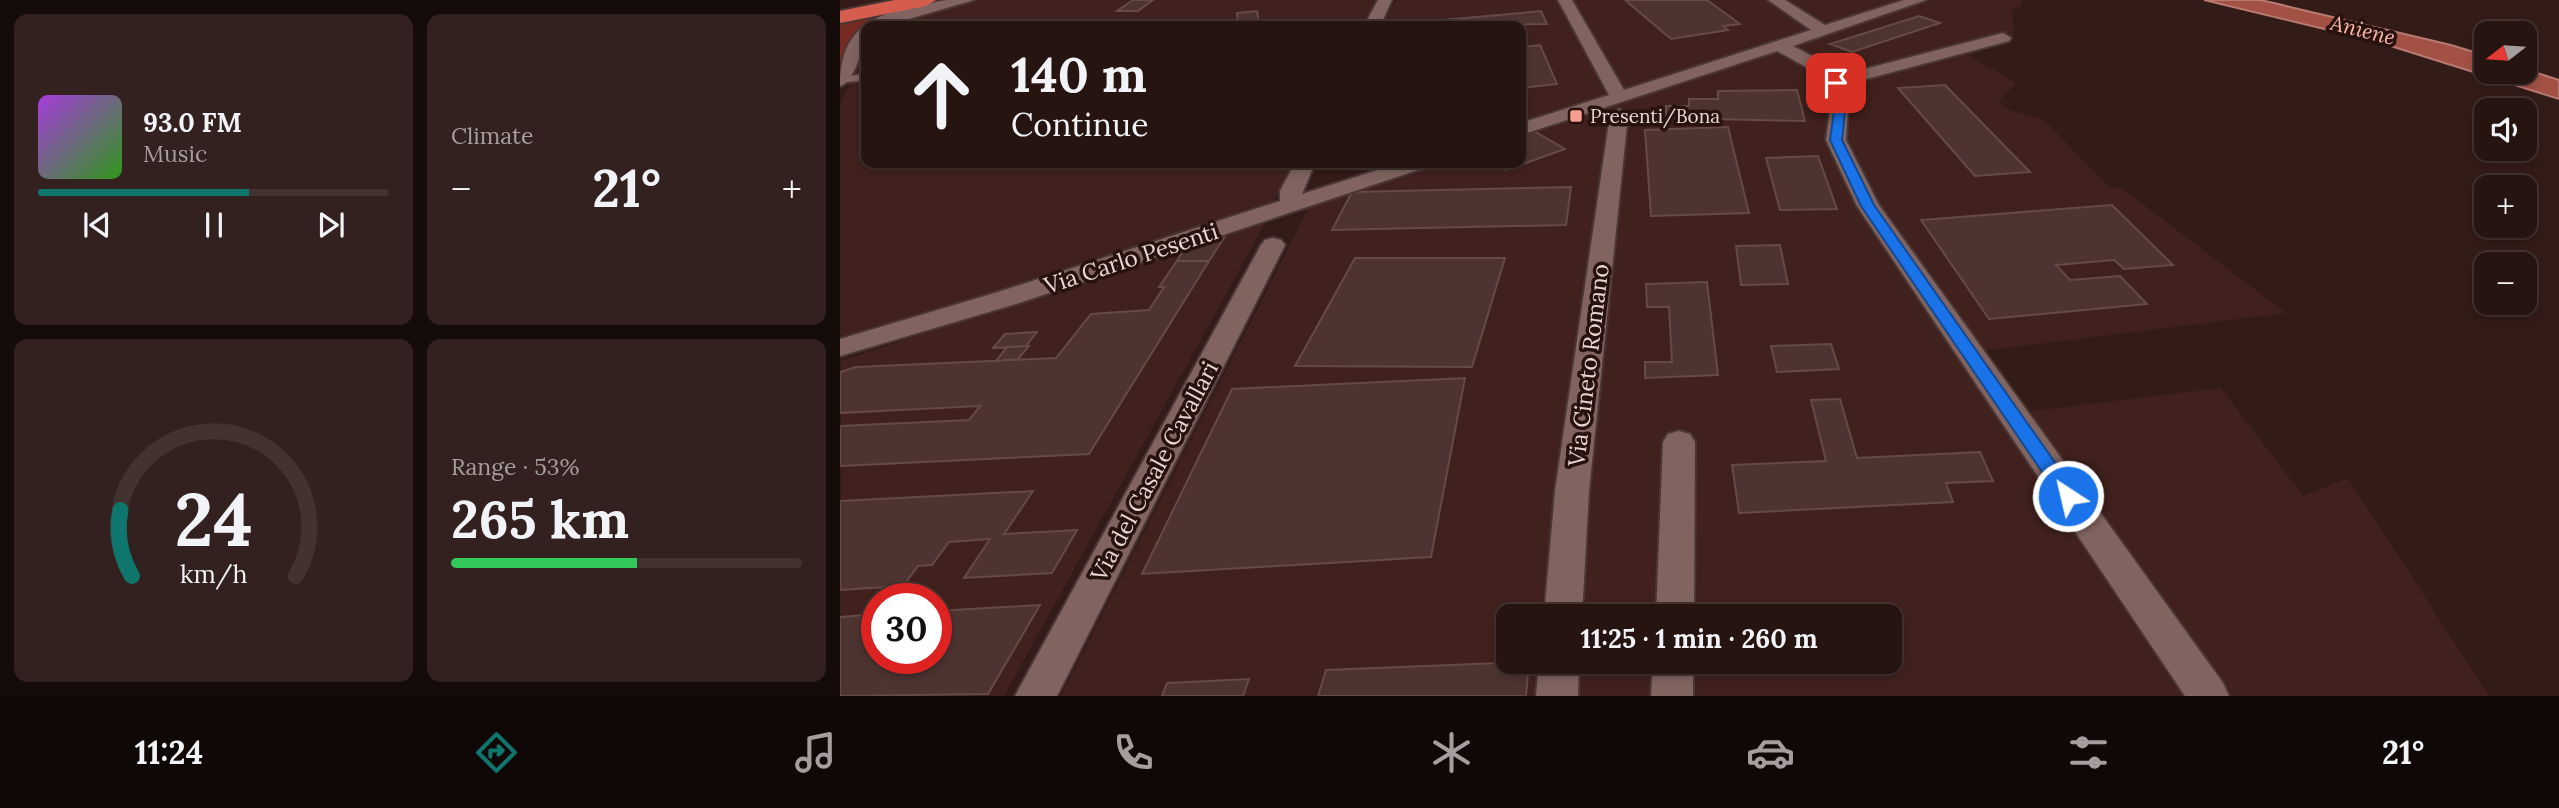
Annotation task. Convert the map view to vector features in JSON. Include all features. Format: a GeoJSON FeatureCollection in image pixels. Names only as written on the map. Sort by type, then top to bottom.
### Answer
{"type":"FeatureCollection","features":[{"type":"Feature","properties":{"kind":"highway"},"geometry":{"type":"LineString","coordinates":[[840,9],[889,0]]}},
{"type":"Feature","properties":{"kind":"highway"},"geometry":{"type":"LineString","coordinates":[[840,17],[926,0]]}},
{"type":"Feature","properties":{"kind":"street"},"geometry":{"type":"LineString","coordinates":[[884,21],[906,13],[967,0]]}},
{"type":"Feature","properties":{"kind":"street"},"geometry":{"type":"LineString","coordinates":[[1374,21],[1385,0]]}},
{"type":"Feature","properties":{"kind":"street"},"geometry":{"type":"LineString","coordinates":[[1565,0],[1619,106]]}},
{"type":"Feature","properties":{"kind":"street"},"geometry":{"type":"LineString","coordinates":[[1775,0],[1823,31]]}},
{"type":"Feature","properties":{"kind":"street"},"geometry":{"type":"LineString","coordinates":[[1526,128],[1619,106],[1778,45],[1919,0]]}},
{"type":"Feature","properties":{"kind":"street"},"geometry":{"type":"LineString","coordinates":[[840,81],[861,37]]}},
{"type":"Feature","properties":{"kind":"street"},"geometry":{"type":"LineString","coordinates":[[1832,78],[1843,71],[1859,76],[2003,38]]}},
{"type":"Feature","properties":{"kind":"street"},"geometry":{"type":"LineString","coordinates":[[1778,45],[1832,78],[1839,111],[1836,140],[1868,206],[2208,696]]}},
{"type":"Feature","properties":{"kind":"street","name":"Via Cineto Romano"},"geometry":{"type":"LineString","coordinates":[[1564,604],[1572,491],[1619,106]]}},
{"type":"Feature","properties":{"kind":"street"},"geometry":{"type":"LineString","coordinates":[[1292,205],[1291,191],[1302,168]]}},
{"type":"Feature","properties":{"kind":"street","name":"Via Carlo Pesenti"},"geometry":{"type":"LineString","coordinates":[[841,349],[1007,298],[1405,168]]}},
{"type":"Feature","properties":{"kind":"street","name":"Via del Casale Cavallari"},"geometry":{"type":"LineString","coordinates":[[1036,696],[1273,245]]}},
{"type":"Feature","properties":{"kind":"street"},"geometry":{"type":"LineString","coordinates":[[1675,604],[1679,442]]}},
{"type":"Feature","properties":{"kind":"street"},"geometry":{"type":"LineString","coordinates":[[1557,696],[1558,674]]}},
{"type":"Feature","properties":{"kind":"street"},"geometry":{"type":"LineString","coordinates":[[1672,696],[1673,674]]}},
{"type":"Feature","properties":{"kind":"lane"},"geometry":{"type":"LineString","coordinates":[[840,81],[861,78]]}},
{"type":"Feature","properties":{"kind":"shaded area"},"geometry":{"type":"Polygon","coordinates":[[[974,0],[1378,0],[1368,21],[897,21],[974,0]]]}},
{"type":"Feature","properties":{"kind":"shaded area"},"geometry":{"type":"Polygon","coordinates":[[[1396,0],[1557,0],[1608,96],[1526,120],[1526,21],[1384,21],[1396,0]]]}},
{"type":"Feature","properties":{"kind":"shaded area"},"geometry":{"type":"Polygon","coordinates":[[[1573,0],[1908,0],[1624,92],[1573,0]]]}},
{"type":"Feature","properties":{"kind":"shaded area"},"geometry":{"type":"Polygon","coordinates":[[[1929,0],[2022,0],[2022,5],[2011,11],[2013,40],[1968,55],[2016,83],[1998,102],[2010,110],[2044,120],[2108,186],[2123,189],[2286,313],[1981,351],[1878,201],[1849,153],[1843,140],[1843,87],[1824,83],[1831,91],[1829,146],[1853,197],[2189,696],[1061,696],[1311,203],[1419,168],[1526,168],[1526,132],[1929,0]]]}},
{"type":"Feature","properties":{"kind":"shaded area"},"geometry":{"type":"Polygon","coordinates":[[[891,12],[874,21],[861,21],[861,28],[840,64],[840,22],[891,12]]]}},
{"type":"Feature","properties":{"kind":"shaded area"},"geometry":{"type":"Polygon","coordinates":[[[861,58],[861,168],[1291,168],[1273,203],[894,325],[840,338],[840,105],[861,58]]]}},
{"type":"Feature","properties":{"kind":"shaded area"},"geometry":{"type":"Polygon","coordinates":[[[1268,218],[1004,696],[840,696],[841,361],[1268,218]]]}},
{"type":"Feature","properties":{"kind":"shaded area"},"geometry":{"type":"Polygon","coordinates":[[[2221,388],[2303,496],[2348,478],[2489,696],[2229,696],[2023,412],[2221,388]]]}},
{"type":"Feature","properties":{"kind":"water","name":"Aniene"},"geometry":{"type":"Polygon","coordinates":[[[2204,0],[2261,0],[2451,45],[2474,52],[2474,72],[2378,42],[2204,0]]]}},
{"type":"Feature","properties":{"kind":"water"},"geometry":{"type":"Polygon","coordinates":[[[2538,73],[2559,80],[2559,99],[2511,84],[2538,84],[2538,73]]]}},
{"type":"Feature","properties":{"kind":"building"},"geometry":{"type":"Polygon","coordinates":[[[1133,0],[1153,0],[1138,11],[1117,11],[1133,0]]]}},
{"type":"Feature","properties":{"kind":"building"},"geometry":{"type":"Polygon","coordinates":[[[1625,0],[1707,0],[1740,24],[1723,26],[1728,30],[1671,39],[1625,0]]]}},
{"type":"Feature","properties":{"kind":"building"},"geometry":{"type":"Polygon","coordinates":[[[1257,11],[1259,21],[1238,21],[1237,13],[1257,11]]]}},
{"type":"Feature","properties":{"kind":"building"},"geometry":{"type":"Polygon","coordinates":[[[1541,11],[1547,24],[1526,24],[1526,21],[1433,21],[1541,11]]]}},
{"type":"Feature","properties":{"kind":"building"},"geometry":{"type":"Polygon","coordinates":[[[1919,16],[1940,23],[1852,52],[1830,44],[1919,16]]]}},
{"type":"Feature","properties":{"kind":"building"},"geometry":{"type":"Polygon","coordinates":[[[1540,45],[1557,84],[1526,87],[1526,46],[1540,45]]]}},
{"type":"Feature","properties":{"kind":"building"},"geometry":{"type":"Polygon","coordinates":[[[1945,85],[2030,172],[1975,176],[1898,88],[1945,85]]]}},
{"type":"Feature","properties":{"kind":"building"},"geometry":{"type":"Polygon","coordinates":[[[1797,90],[1805,121],[1666,118],[1666,106],[1689,106],[1689,99],[1718,99],[1718,91],[1797,90]]]}},
{"type":"Feature","properties":{"kind":"building"},"geometry":{"type":"Polygon","coordinates":[[[1728,127],[1749,213],[1651,216],[1645,130],[1728,127]]]}},
{"type":"Feature","properties":{"kind":"building"},"geometry":{"type":"Polygon","coordinates":[[[1534,131],[1565,149],[1526,163],[1526,134],[1534,131]]]}},
{"type":"Feature","properties":{"kind":"building"},"geometry":{"type":"Polygon","coordinates":[[[1818,156],[1837,209],[1780,210],[1766,158],[1818,156]]]}},
{"type":"Feature","properties":{"kind":"building"},"geometry":{"type":"Polygon","coordinates":[[[1571,187],[1566,225],[1332,230],[1352,192],[1571,187]]]}},
{"type":"Feature","properties":{"kind":"building"},"geometry":{"type":"Polygon","coordinates":[[[2112,205],[2173,265],[2124,269],[2114,260],[2056,265],[2070,280],[2120,276],[2147,304],[1989,319],[1921,220],[2112,205]]]}},
{"type":"Feature","properties":{"kind":"building"},"geometry":{"type":"Polygon","coordinates":[[[1227,233],[1209,261],[1177,261],[1186,246],[1227,233]]]}},
{"type":"Feature","properties":{"kind":"building"},"geometry":{"type":"Polygon","coordinates":[[[1780,245],[1788,284],[1741,285],[1736,246],[1780,245]]]}},
{"type":"Feature","properties":{"kind":"building"},"geometry":{"type":"Polygon","coordinates":[[[1355,258],[1505,258],[1472,367],[1295,366],[1355,258]]]}},
{"type":"Feature","properties":{"kind":"building"},"geometry":{"type":"Polygon","coordinates":[[[1177,261],[1209,261],[1089,454],[840,466],[840,426],[969,420],[980,406],[840,413],[840,372],[856,367],[1056,358],[1091,314],[1149,310],[1164,287],[1159,287],[1177,261]]]}},
{"type":"Feature","properties":{"kind":"building"},"geometry":{"type":"Polygon","coordinates":[[[1707,282],[1718,375],[1645,378],[1645,362],[1672,362],[1669,307],[1647,307],[1646,284],[1707,282]]]}},
{"type":"Feature","properties":{"kind":"building"},"geometry":{"type":"Polygon","coordinates":[[[1037,332],[1026,346],[993,348],[1005,334],[1037,332]]]}},
{"type":"Feature","properties":{"kind":"building"},"geometry":{"type":"Polygon","coordinates":[[[1831,344],[1839,369],[1777,372],[1771,346],[1831,344]]]}},
{"type":"Feature","properties":{"kind":"building"},"geometry":{"type":"Polygon","coordinates":[[[1029,346],[1018,359],[996,361],[1007,347],[1029,346]]]}},
{"type":"Feature","properties":{"kind":"building"},"geometry":{"type":"Polygon","coordinates":[[[1465,378],[1431,557],[1142,574],[1232,389],[1465,378]]]}},
{"type":"Feature","properties":{"kind":"building"},"geometry":{"type":"Polygon","coordinates":[[[1840,399],[1857,458],[1980,452],[1993,481],[1946,483],[1953,502],[1739,513],[1732,465],[1826,461],[1811,400],[1840,399]]]}},
{"type":"Feature","properties":{"kind":"building"},"geometry":{"type":"Polygon","coordinates":[[[1033,491],[1004,534],[1077,530],[1052,573],[964,578],[990,539],[949,542],[932,565],[918,566],[905,583],[861,583],[861,589],[840,590],[840,501],[1033,491]]]}},
{"type":"Feature","properties":{"kind":"building"},"geometry":{"type":"Polygon","coordinates":[[[1040,605],[988,694],[840,696],[840,617],[861,615],[861,674],[952,674],[952,610],[1040,605]]]}},
{"type":"Feature","properties":{"kind":"building"},"geometry":{"type":"Polygon","coordinates":[[[1496,663],[1496,674],[1528,674],[1526,696],[1318,696],[1326,670],[1496,663]]]}},
{"type":"Feature","properties":{"kind":"building"},"geometry":{"type":"Polygon","coordinates":[[[1249,679],[1243,696],[1162,696],[1167,683],[1249,679]]]}},
{"type":"Feature","properties":{"kind":"place","name":"Presenti/Bona"},"geometry":{"type":"Point","coordinates":[1576,116]}},
{"type":"Feature","properties":{"kind":"route"},"geometry":{"type":"LineString","coordinates":[[1836,83],[1839,111],[1836,140],[1868,206],[2068,496]]}}]}
